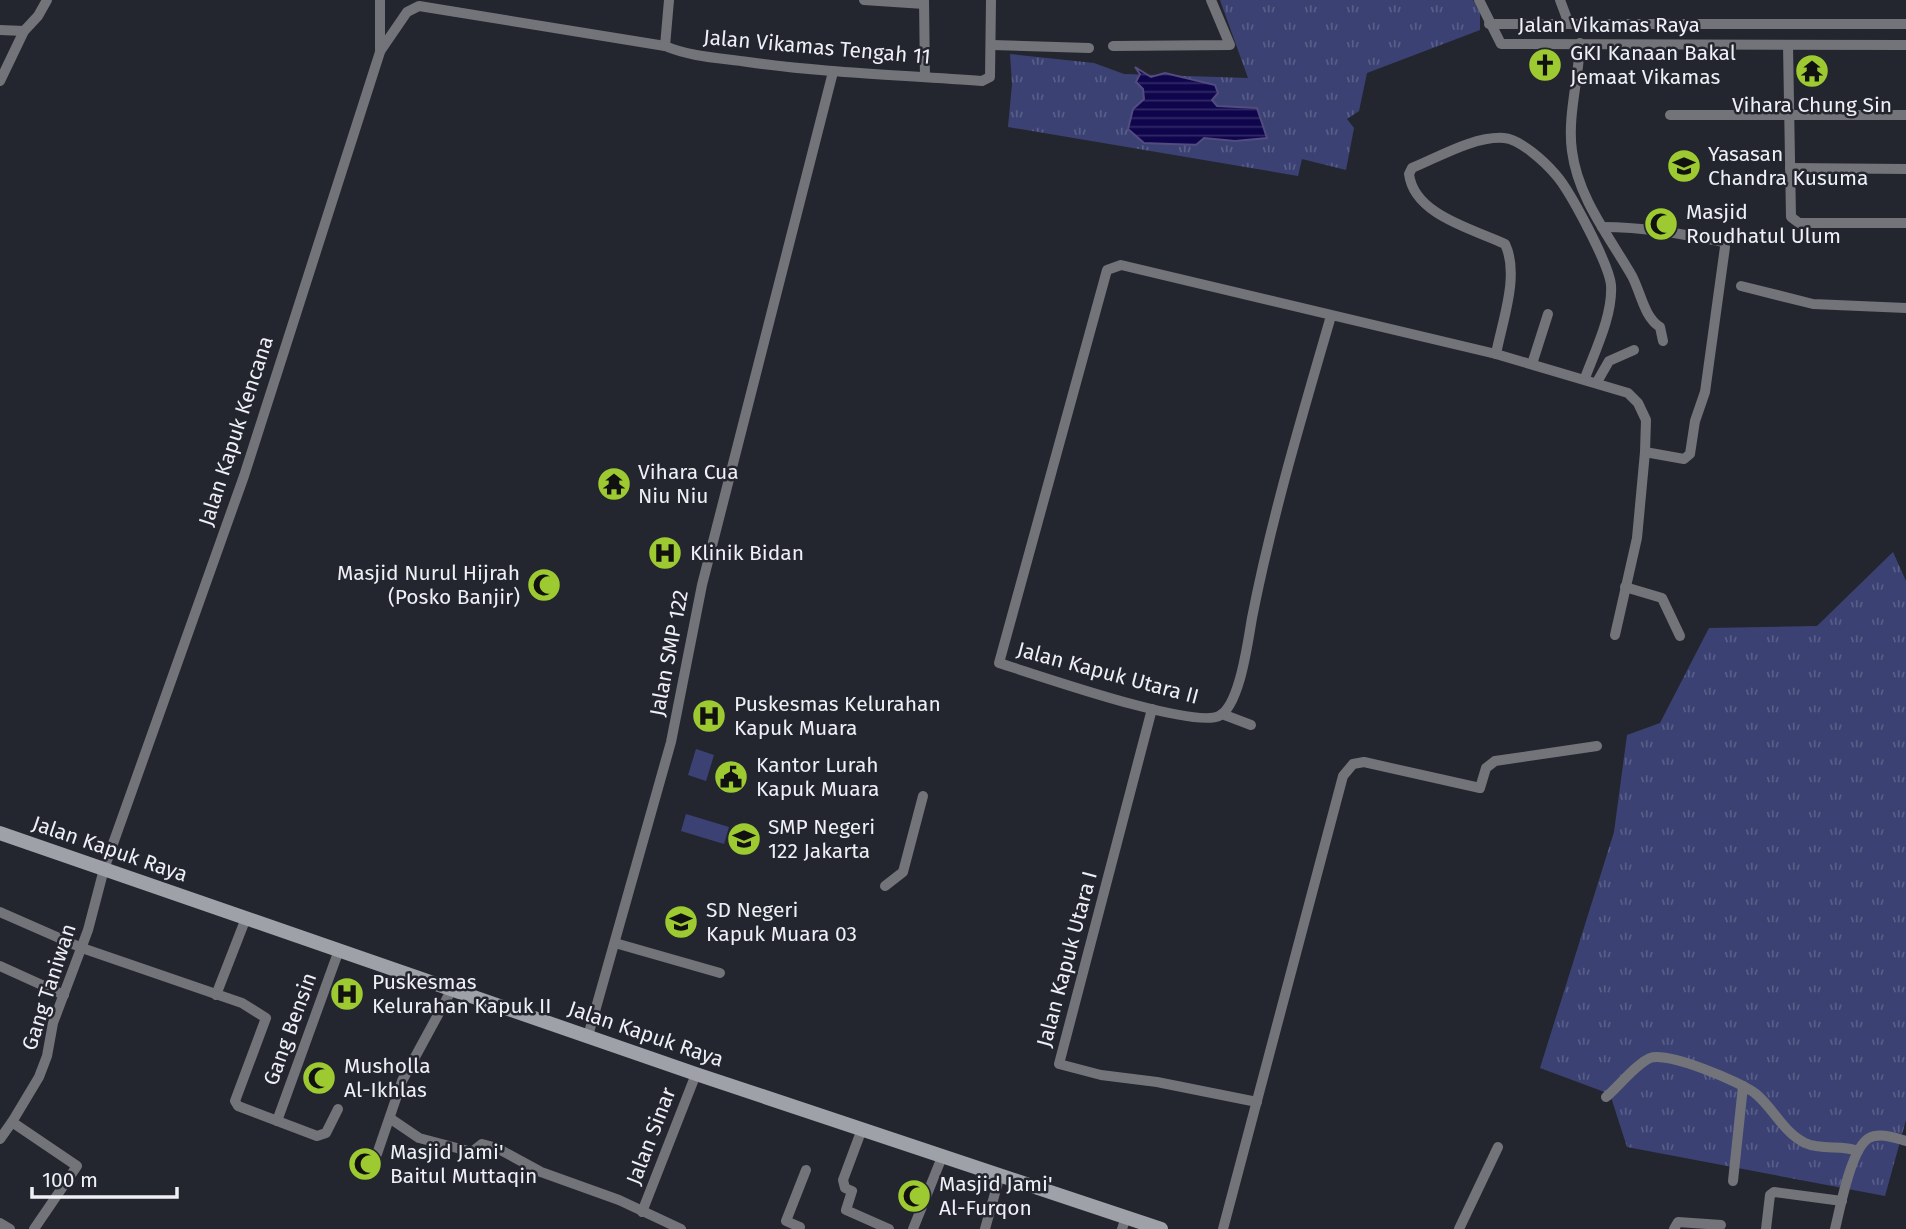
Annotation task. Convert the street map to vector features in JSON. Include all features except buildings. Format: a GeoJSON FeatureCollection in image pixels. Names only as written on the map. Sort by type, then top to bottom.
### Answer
{"type":"FeatureCollection","features":[{"type":"Feature","properties":{"kind":"main road","name":"Jalan Kapuk Raya"},"geometry":{"type":"LineString","coordinates":[[0,833],[587,1037],[1000,1175],[1124,1223],[1161,1229]]}},
{"type":"Feature","properties":{"kind":"street"},"geometry":{"type":"LineString","coordinates":[[0,81],[24,30],[38,16],[47,0]]}},
{"type":"Feature","properties":{"kind":"street","name":"Jalan Kapuk Kencana"},"geometry":{"type":"LineString","coordinates":[[104,869],[244,476],[380,52],[380,0]]}},
{"type":"Feature","properties":{"kind":"street"},"geometry":{"type":"LineString","coordinates":[[664,46],[669,0]]}},
{"type":"Feature","properties":{"kind":"street"},"geometry":{"type":"LineString","coordinates":[[864,0],[924,2],[925,76]]}},
{"type":"Feature","properties":{"kind":"street","name":"Jalan Vikamas Tengah 11"},"geometry":{"type":"LineString","coordinates":[[380,52],[407,12],[419,6],[664,46],[681,53],[833,72],[982,80],[990,77],[991,0]]}},
{"type":"Feature","properties":{"kind":"street"},"geometry":{"type":"LineString","coordinates":[[1113,46],[1230,45],[1211,0]]}},
{"type":"Feature","properties":{"kind":"street"},"geometry":{"type":"LineString","coordinates":[[1479,0],[1490,26]]}},
{"type":"Feature","properties":{"kind":"street"},"geometry":{"type":"LineString","coordinates":[[1560,0],[1569,23]]}},
{"type":"Feature","properties":{"kind":"street","name":"Jalan Vikamas Raya"},"geometry":{"type":"LineString","coordinates":[[1906,24],[1569,23],[1490,26],[1498,42],[1906,45]]}},
{"type":"Feature","properties":{"kind":"street"},"geometry":{"type":"LineString","coordinates":[[0,30],[24,30]]}},
{"type":"Feature","properties":{"kind":"street"},"geometry":{"type":"LineString","coordinates":[[1580,43],[1571,150],[1586,197],[1614,250],[1632,276],[1651,322],[1660,327],[1663,341]]}},
{"type":"Feature","properties":{"kind":"street"},"geometry":{"type":"LineString","coordinates":[[992,45],[1089,48]]}},
{"type":"Feature","properties":{"kind":"street"},"geometry":{"type":"LineString","coordinates":[[1788,45],[1790,214],[1793,220],[1799,223],[1906,223]]}},
{"type":"Feature","properties":{"kind":"street","name":"Jalan SMP 122"},"geometry":{"type":"LineString","coordinates":[[587,1037],[671,742],[702,585],[833,72]]}},
{"type":"Feature","properties":{"kind":"street"},"geometry":{"type":"LineString","coordinates":[[1670,115],[1906,115]]}},
{"type":"Feature","properties":{"kind":"street"},"geometry":{"type":"LineString","coordinates":[[1496,354],[1510,284],[1509,252],[1505,244],[1428,207],[1411,182],[1409,174],[1412,168],[1477,142],[1498,138],[1515,140],[1556,175],[1608,273],[1611,289],[1606,316],[1585,378]]}},
{"type":"Feature","properties":{"kind":"street"},"geometry":{"type":"LineString","coordinates":[[1790,168],[1906,169]]}},
{"type":"Feature","properties":{"kind":"street"},"geometry":{"type":"LineString","coordinates":[[1602,227],[1642,228],[1686,235],[1724,242],[1726,247],[1705,392],[1695,421],[1690,454],[1684,459],[1645,452]]}},
{"type":"Feature","properties":{"kind":"street","name":"Jalan Kapuk Utara II"},"geometry":{"type":"LineString","coordinates":[[1331,316],[1267,541],[1242,667],[1232,701],[1222,714],[1196,718],[1151,713],[999,663],[1107,270],[1121,265],[1496,354],[1620,389],[1638,403],[1646,420],[1637,538],[1615,635]]}},
{"type":"Feature","properties":{"kind":"street"},"geometry":{"type":"LineString","coordinates":[[1741,286],[1821,305],[1853,304],[1906,308]]}},
{"type":"Feature","properties":{"kind":"street"},"geometry":{"type":"LineString","coordinates":[[1532,364],[1548,314]]}},
{"type":"Feature","properties":{"kind":"street"},"geometry":{"type":"LineString","coordinates":[[1597,382],[1609,361],[1634,350]]}},
{"type":"Feature","properties":{"kind":"street"},"geometry":{"type":"LineString","coordinates":[[1625,587],[1662,598],[1680,636]]}},
{"type":"Feature","properties":{"kind":"street","name":"Jalan Kapuk Utara I"},"geometry":{"type":"LineString","coordinates":[[1151,713],[1059,1064],[1081,1071],[1257,1102]]}},
{"type":"Feature","properties":{"kind":"street"},"geometry":{"type":"LineString","coordinates":[[1222,714],[1251,725]]}},
{"type":"Feature","properties":{"kind":"street"},"geometry":{"type":"LineString","coordinates":[[1223,1229],[1346,771],[1364,762],[1480,788],[1486,768],[1495,761],[1597,746]]}},
{"type":"Feature","properties":{"kind":"street"},"geometry":{"type":"LineString","coordinates":[[886,886],[902,872],[923,796]]}},
{"type":"Feature","properties":{"kind":"street","name":"Gang Taniwan"},"geometry":{"type":"LineString","coordinates":[[0,1139],[39,1077],[47,1056],[53,1023],[82,948],[104,869]]}},
{"type":"Feature","properties":{"kind":"street"},"geometry":{"type":"LineString","coordinates":[[0,912],[82,948],[242,1003],[266,1018],[235,1103],[317,1136],[326,1133],[338,1110]]}},
{"type":"Feature","properties":{"kind":"street"},"geometry":{"type":"LineString","coordinates":[[216,995],[246,918]]}},
{"type":"Feature","properties":{"kind":"street"},"geometry":{"type":"LineString","coordinates":[[615,943],[720,973]]}},
{"type":"Feature","properties":{"kind":"street","name":"Gang Bensin"},"geometry":{"type":"LineString","coordinates":[[277,1121],[339,950]]}},
{"type":"Feature","properties":{"kind":"street"},"geometry":{"type":"LineString","coordinates":[[0,966],[64,995]]}},
{"type":"Feature","properties":{"kind":"street"},"geometry":{"type":"LineString","coordinates":[[377,1154],[402,1081],[452,989]]}},
{"type":"Feature","properties":{"kind":"street"},"geometry":{"type":"LineString","coordinates":[[1606,1097],[1654,1056],[1711,1072],[1744,1086],[1757,1095],[1784,1127],[1805,1143],[1821,1148],[1849,1147],[1858,1151]]}},
{"type":"Feature","properties":{"kind":"street","name":"Jalan Sinar"},"geometry":{"type":"LineString","coordinates":[[681,1229],[642,1212],[696,1074]]}},
{"type":"Feature","properties":{"kind":"street"},"geometry":{"type":"LineString","coordinates":[[1733,1181],[1744,1086]]}},
{"type":"Feature","properties":{"kind":"street"},"geometry":{"type":"LineString","coordinates":[[391,1119],[419,1138],[459,1149],[472,1152],[482,1144],[497,1148],[541,1172],[642,1212]]}},
{"type":"Feature","properties":{"kind":"street"},"geometry":{"type":"LineString","coordinates":[[12,1122],[77,1166],[34,1229]]}},
{"type":"Feature","properties":{"kind":"street"},"geometry":{"type":"LineString","coordinates":[[862,1129],[843,1180],[845,1188],[852,1191],[846,1210],[890,1229]]}},
{"type":"Feature","properties":{"kind":"street"},"geometry":{"type":"LineString","coordinates":[[1835,1229],[1858,1151],[1871,1136],[1889,1136],[1906,1141]]}},
{"type":"Feature","properties":{"kind":"street"},"geometry":{"type":"LineString","coordinates":[[1459,1229],[1497,1147]]}},
{"type":"Feature","properties":{"kind":"street"},"geometry":{"type":"LineString","coordinates":[[913,1229],[942,1157]]}},
{"type":"Feature","properties":{"kind":"street"},"geometry":{"type":"LineString","coordinates":[[799,1229],[800,1227],[786,1221],[806,1170]]}},
{"type":"Feature","properties":{"kind":"street"},"geometry":{"type":"LineString","coordinates":[[985,1229],[1000,1175]]}},
{"type":"Feature","properties":{"kind":"street"},"geometry":{"type":"LineString","coordinates":[[1766,1229],[1770,1195],[1774,1192],[1842,1201]]}},
{"type":"Feature","properties":{"kind":"street"},"geometry":{"type":"LineString","coordinates":[[1674,1229],[1678,1222],[1721,1225]]}},
{"type":"Feature","properties":{"kind":"street"},"geometry":{"type":"LineString","coordinates":[[0,1223],[10,1229]]}},
{"type":"Feature","properties":{"kind":"green space"},"geometry":{"type":"Polygon","coordinates":[[[1220,0],[1473,0],[1480,13],[1480,30],[1367,73],[1359,111],[1347,119],[1354,128],[1346,170],[1302,159],[1298,176],[1008,127],[1012,84],[1010,54],[1094,63],[1124,74],[1248,78],[1220,0]]]}},
{"type":"Feature","properties":{"kind":"green space"},"geometry":{"type":"Polygon","coordinates":[[[1893,552],[1906,581],[1906,1120],[1885,1196],[1627,1147],[1610,1094],[1540,1068],[1614,832],[1627,735],[1660,723],[1709,628],[1817,626],[1893,552]]]}},
{"type":"Feature","properties":{"kind":"green space"},"geometry":{"type":"Polygon","coordinates":[[[696,749],[714,755],[706,781],[688,775],[696,749]]]}},
{"type":"Feature","properties":{"kind":"green space"},"geometry":{"type":"Polygon","coordinates":[[[686,814],[729,827],[724,844],[681,831],[686,814]]]}},
{"type":"Feature","properties":{"kind":"shaded area"},"geometry":{"type":"Polygon","coordinates":[[[1135,67],[1151,77],[1165,73],[1215,85],[1218,93],[1212,100],[1217,106],[1257,108],[1267,138],[1235,141],[1204,138],[1196,145],[1144,143],[1128,129],[1133,109],[1144,99],[1143,89],[1136,82],[1140,74],[1135,67]]]}},
{"type":"Feature","properties":{"kind":"place","name":"GKI Kanaan Bakal Jemaat Vikamas"},"geometry":{"type":"Point","coordinates":[1545,65]}},
{"type":"Feature","properties":{"kind":"place","name":"Vihara Chung Sin"},"geometry":{"type":"Point","coordinates":[1812,71]}},
{"type":"Feature","properties":{"kind":"place","name":"Yasasan Chandra Kusuma"},"geometry":{"type":"Point","coordinates":[1684,166]}},
{"type":"Feature","properties":{"kind":"place","name":"Masjid Roudhatul Ulum"},"geometry":{"type":"Point","coordinates":[1661,224]}},
{"type":"Feature","properties":{"kind":"place","name":"Vihara Cua Niu Niu"},"geometry":{"type":"Point","coordinates":[614,484]}},
{"type":"Feature","properties":{"kind":"place","name":"Klinik Bidan"},"geometry":{"type":"Point","coordinates":[665,553]}},
{"type":"Feature","properties":{"kind":"place","name":"Masjid Nurul Hijrah (Posko Banjir)"},"geometry":{"type":"Point","coordinates":[544,585]}},
{"type":"Feature","properties":{"kind":"place","name":"Puskesmas Kelurahan Kapuk Muara"},"geometry":{"type":"Point","coordinates":[709,716]}},
{"type":"Feature","properties":{"kind":"place","name":"Kantor Lurah Kapuk Muara"},"geometry":{"type":"Point","coordinates":[731,777]}},
{"type":"Feature","properties":{"kind":"place","name":"SMP Negeri 122 Jakarta"},"geometry":{"type":"Point","coordinates":[744,839]}},
{"type":"Feature","properties":{"kind":"place","name":"SD Negeri Kapuk Muara 03"},"geometry":{"type":"Point","coordinates":[681,922]}},
{"type":"Feature","properties":{"kind":"place","name":"Puskesmas Kelurahan Kapuk II"},"geometry":{"type":"Point","coordinates":[347,994]}},
{"type":"Feature","properties":{"kind":"place","name":"Musholla Al-Ikhlas"},"geometry":{"type":"Point","coordinates":[319,1078]}},
{"type":"Feature","properties":{"kind":"place","name":"Masjid Jami' Baitul Muttaqin"},"geometry":{"type":"Point","coordinates":[365,1164]}},
{"type":"Feature","properties":{"kind":"place","name":"Masjid Jami' Al-Furqon"},"geometry":{"type":"Point","coordinates":[914,1196]}}]}
